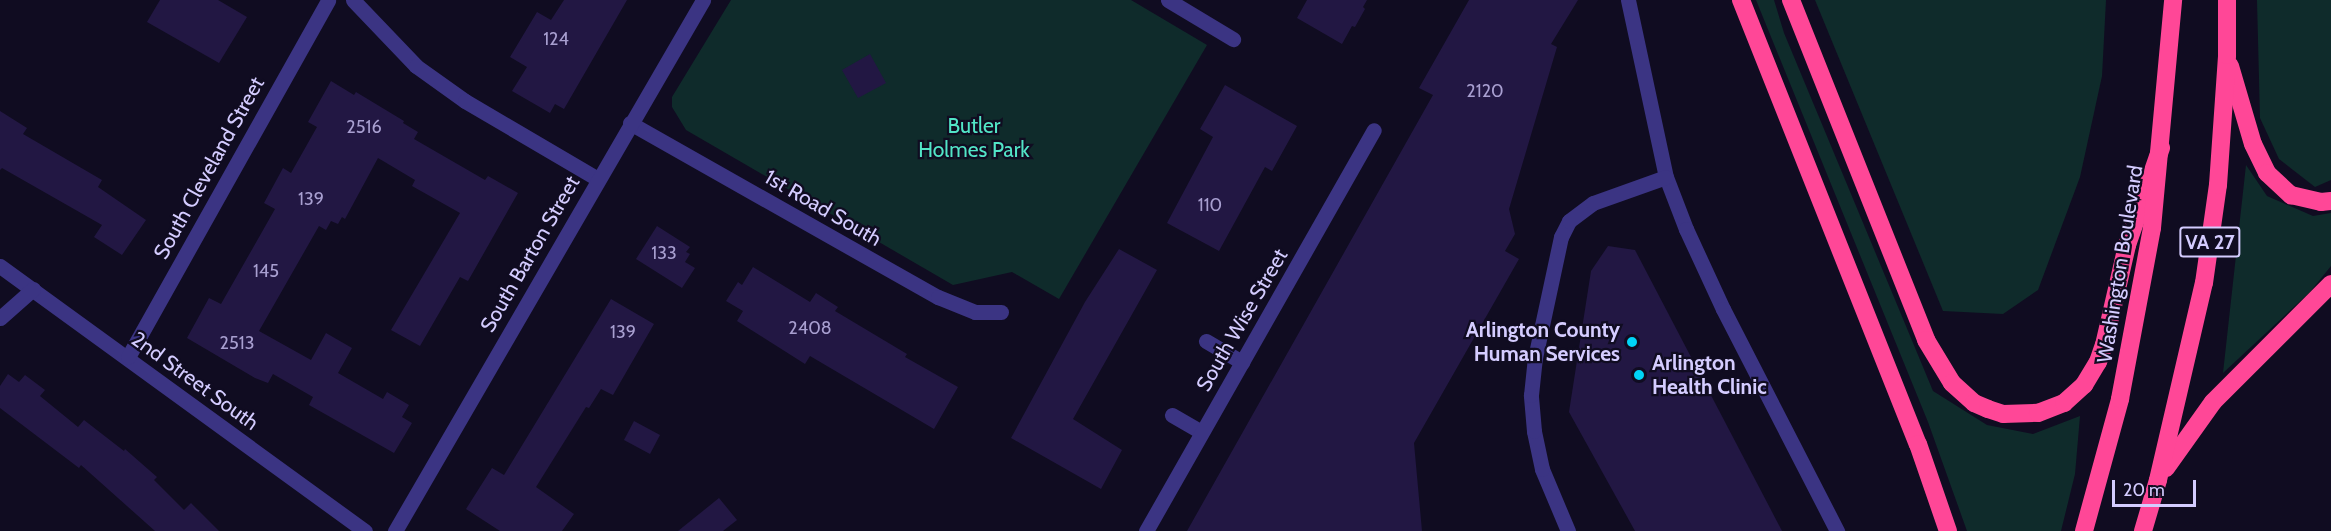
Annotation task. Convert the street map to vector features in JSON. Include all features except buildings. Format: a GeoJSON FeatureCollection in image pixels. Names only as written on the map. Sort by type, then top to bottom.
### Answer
{"type":"FeatureCollection","features":[{"type":"Feature","properties":{"kind":"highway"},"geometry":{"type":"LineString","coordinates":[[1741,0],[1899,396],[1948,531]]}},
{"type":"Feature","properties":{"kind":"highway"},"geometry":{"type":"LineString","coordinates":[[1791,0],[1926,340],[1952,382],[1974,403],[1988,409],[2003,414],[2038,413],[2064,404],[2084,385],[2098,362],[2104,345],[2127,245],[2161,148]]}},
{"type":"Feature","properties":{"kind":"highway","name":"Washington Boulevard"},"geometry":{"type":"LineString","coordinates":[[2084,531],[2110,438],[2137,315],[2152,228],[2173,0]]}},
{"type":"Feature","properties":{"kind":"highway","name":"VA 27"},"geometry":{"type":"LineString","coordinates":[[2143,531],[2158,480],[2204,283],[2218,185],[2227,55],[2227,0]]}},
{"type":"Feature","properties":{"kind":"highway"},"geometry":{"type":"LineString","coordinates":[[2227,55],[2253,144],[2267,173],[2291,195],[2303,199],[2331,201]]}},
{"type":"Feature","properties":{"kind":"highway"},"geometry":{"type":"LineString","coordinates":[[2158,480],[2213,402],[2331,284]]}},
{"type":"Feature","properties":{"kind":"street","name":"South Cleveland Street"},"geometry":{"type":"LineString","coordinates":[[128,357],[328,0]]}},
{"type":"Feature","properties":{"kind":"street"},"geometry":{"type":"LineString","coordinates":[[353,0],[416,66],[465,101],[598,179]]}},
{"type":"Feature","properties":{"kind":"street","name":"South Barton Street"},"geometry":{"type":"LineString","coordinates":[[395,531],[630,123],[704,0]]}},
{"type":"Feature","properties":{"kind":"street"},"geometry":{"type":"LineString","coordinates":[[1168,0],[1233,39]]}},
{"type":"Feature","properties":{"kind":"street"},"geometry":{"type":"LineString","coordinates":[[1628,0],[1666,177],[1698,258],[1837,531]]}},
{"type":"Feature","properties":{"kind":"street","name":"1st Road South"},"geometry":{"type":"LineString","coordinates":[[630,123],[938,297],[975,312],[1001,312]]}},
{"type":"Feature","properties":{"kind":"street","name":"South Wise Street"},"geometry":{"type":"LineString","coordinates":[[1146,531],[1374,130]]}},
{"type":"Feature","properties":{"kind":"street"},"geometry":{"type":"LineString","coordinates":[[1568,531],[1542,469],[1534,431],[1531,395],[1535,358],[1561,237],[1569,221],[1593,203],[1606,196],[1666,177]]}},
{"type":"Feature","properties":{"kind":"street","name":"2nd Street South"},"geometry":{"type":"LineString","coordinates":[[0,266],[365,531]]}},
{"type":"Feature","properties":{"kind":"street"},"geometry":{"type":"LineString","coordinates":[[0,318],[33,289]]}},
{"type":"Feature","properties":{"kind":"street"},"geometry":{"type":"LineString","coordinates":[[1206,341],[1242,362]]}},
{"type":"Feature","properties":{"kind":"street"},"geometry":{"type":"LineString","coordinates":[[1172,415],[1202,432]]}},
{"type":"Feature","properties":{"kind":"green space","name":"Butler Holmes Park"},"geometry":{"type":"Polygon","coordinates":[[[731,0],[1131,0],[1207,45],[1059,299],[1012,272],[953,285],[686,130],[672,107],[672,97],[731,0]]]}},
{"type":"Feature","properties":{"kind":"green space"},"geometry":{"type":"Polygon","coordinates":[[[1756,0],[1774,0],[1784,33],[1933,391],[1987,425],[2033,434],[2080,416],[2075,474],[2061,531],[1967,531],[1928,422],[1756,0]]]}},
{"type":"Feature","properties":{"kind":"green space"},"geometry":{"type":"Polygon","coordinates":[[[1815,0],[2106,0],[2102,76],[2080,177],[2038,290],[2003,314],[1943,311],[1815,0]]]}},
{"type":"Feature","properties":{"kind":"green space"},"geometry":{"type":"Polygon","coordinates":[[[2257,0],[2331,0],[2331,180],[2315,187],[2279,159],[2260,118],[2257,0]]]}},
{"type":"Feature","properties":{"kind":"green space"},"geometry":{"type":"Polygon","coordinates":[[[2246,165],[2267,196],[2313,216],[2331,213],[2331,266],[2310,292],[2223,373],[2246,165]]]}},
{"type":"Feature","properties":{"kind":"place","name":"Arlington County Human Services"},"geometry":{"type":"Point","coordinates":[1632,342]}},
{"type":"Feature","properties":{"kind":"place","name":"Arlington Health Clinic"},"geometry":{"type":"Point","coordinates":[1639,375]}}]}
